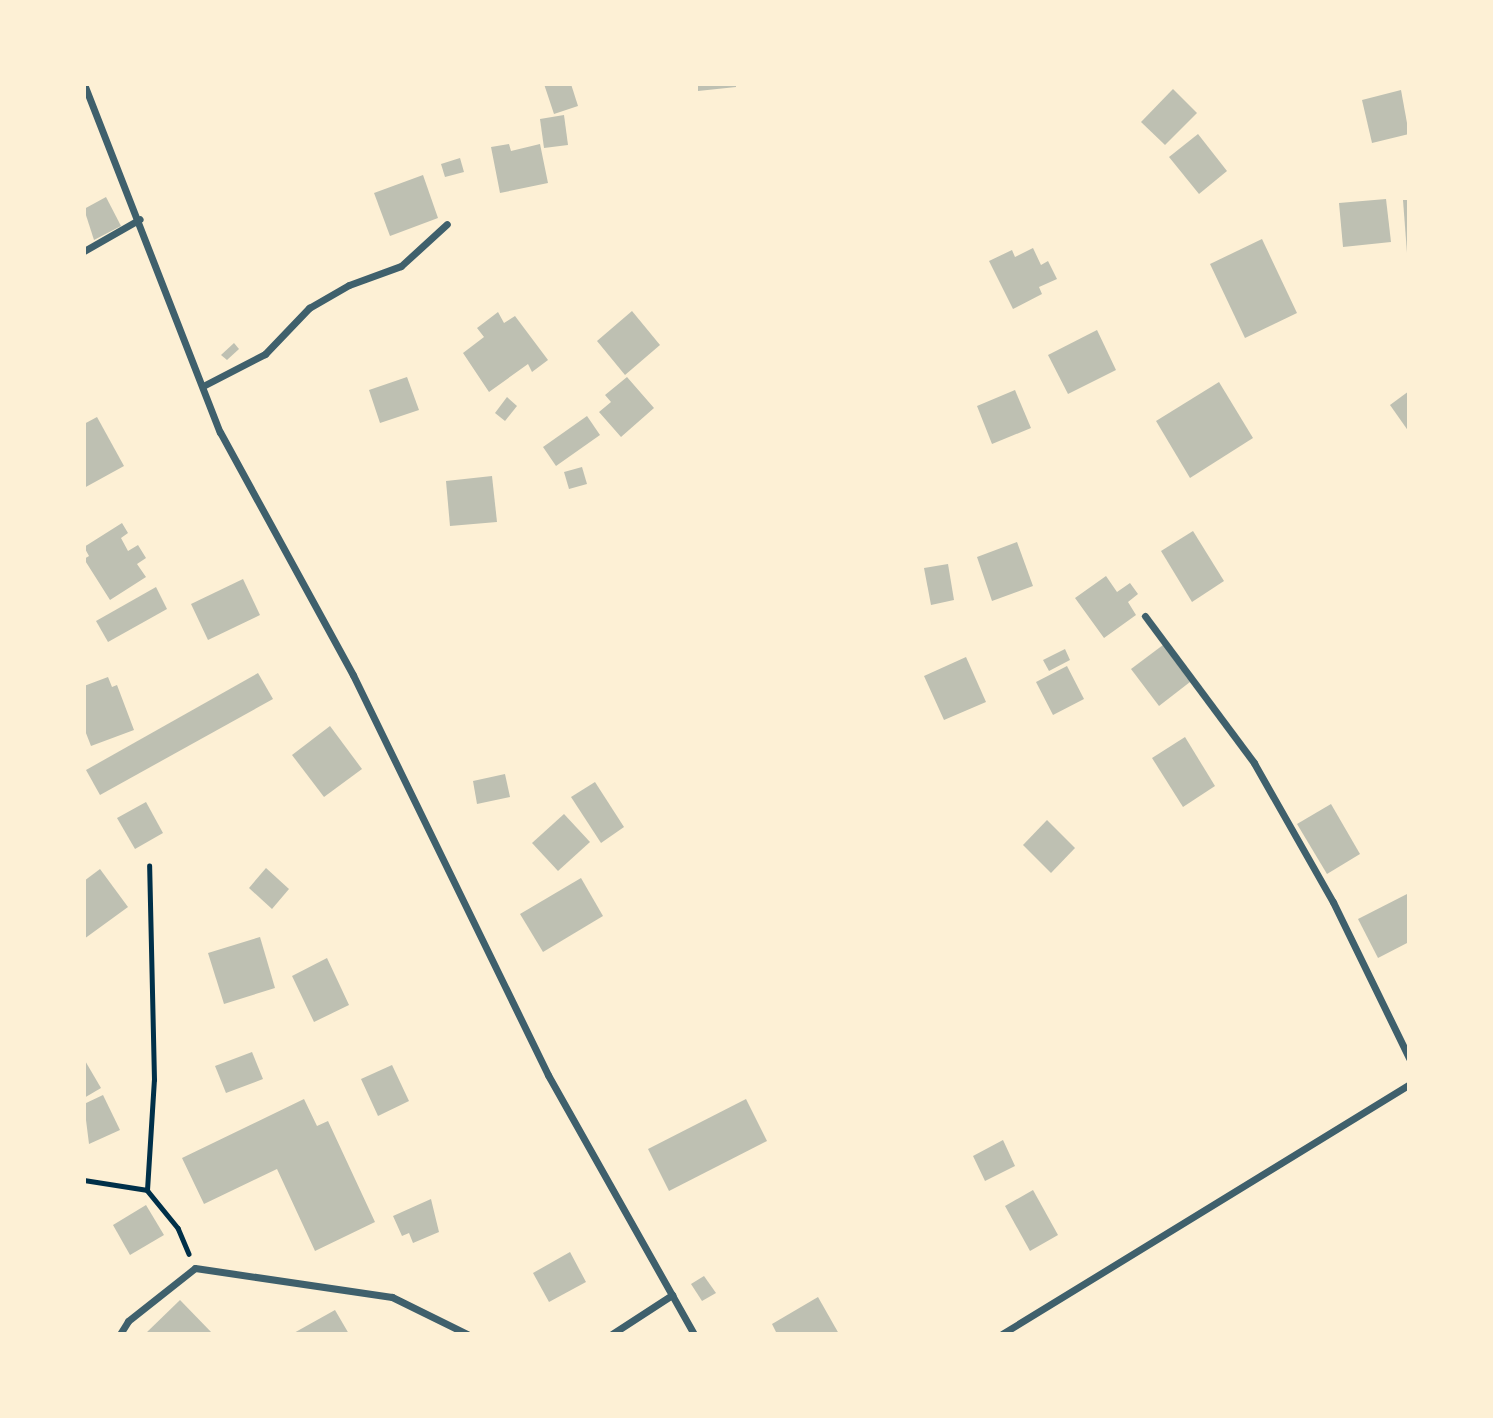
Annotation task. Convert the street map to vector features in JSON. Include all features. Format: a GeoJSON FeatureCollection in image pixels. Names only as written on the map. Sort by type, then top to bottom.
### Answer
{"type":"FeatureCollection","features":[{"type":"Feature","properties":{"kind":"street"},"geometry":{"type":"LineString","coordinates":[[84,84],[220,432],[353,675],[548,1075],[694,1334]]}},
{"type":"Feature","properties":{"kind":"street"},"geometry":{"type":"LineString","coordinates":[[84,251],[139,219]]}},
{"type":"Feature","properties":{"kind":"street"},"geometry":{"type":"LineString","coordinates":[[203,386],[265,354],[309,308],[349,285],[401,266],[447,224]]}},
{"type":"Feature","properties":{"kind":"street"},"geometry":{"type":"LineString","coordinates":[[1145,616],[1254,763],[1333,902],[1409,1058]]}},
{"type":"Feature","properties":{"kind":"street"},"geometry":{"type":"LineString","coordinates":[[1002,1334],[1409,1085]]}},
{"type":"Feature","properties":{"kind":"street"},"geometry":{"type":"LineString","coordinates":[[120,1334],[128,1321],[195,1268],[392,1297],[467,1334]]}},
{"type":"Feature","properties":{"kind":"street"},"geometry":{"type":"LineString","coordinates":[[612,1334],[672,1295]]}},
{"type":"Feature","properties":{"kind":"path"},"geometry":{"type":"LineString","coordinates":[[147,1190],[154,1080],[149,866]]}},
{"type":"Feature","properties":{"kind":"path"},"geometry":{"type":"LineString","coordinates":[[84,1180],[147,1190],[178,1228],[195,1268]]}},
{"type":"Feature","properties":{"kind":"building"},"geometry":{"type":"Polygon","coordinates":[[[544,84],[571,84],[578,106],[554,114],[544,84]]]}},
{"type":"Feature","properties":{"kind":"building"},"geometry":{"type":"Polygon","coordinates":[[[698,84],[736,84],[736,87],[698,91],[698,84]]]}},
{"type":"Feature","properties":{"kind":"building"},"geometry":{"type":"Polygon","coordinates":[[[1173,89],[1197,113],[1165,145],[1141,122],[1173,89]]]}},
{"type":"Feature","properties":{"kind":"building"},"geometry":{"type":"Polygon","coordinates":[[[1401,90],[1409,134],[1372,143],[1362,100],[1401,90]]]}},
{"type":"Feature","properties":{"kind":"building"},"geometry":{"type":"Polygon","coordinates":[[[564,115],[568,145],[544,148],[540,119],[564,115]]]}},
{"type":"Feature","properties":{"kind":"building"},"geometry":{"type":"Polygon","coordinates":[[[1198,134],[1227,171],[1199,194],[1169,157],[1198,134]]]}},
{"type":"Feature","properties":{"kind":"building"},"geometry":{"type":"Polygon","coordinates":[[[509,144],[511,151],[540,144],[548,183],[500,193],[491,147],[509,144]]]}},
{"type":"Feature","properties":{"kind":"building"},"geometry":{"type":"Polygon","coordinates":[[[460,158],[464,172],[445,177],[441,164],[460,158]]]}},
{"type":"Feature","properties":{"kind":"building"},"geometry":{"type":"Polygon","coordinates":[[[423,175],[438,218],[390,236],[374,193],[423,175]]]}},
{"type":"Feature","properties":{"kind":"building"},"geometry":{"type":"Polygon","coordinates":[[[106,197],[121,226],[94,240],[84,209],[106,197]]]}},
{"type":"Feature","properties":{"kind":"building"},"geometry":{"type":"Polygon","coordinates":[[[1386,199],[1391,242],[1343,247],[1339,203],[1386,199]]]}},
{"type":"Feature","properties":{"kind":"building"},"geometry":{"type":"Polygon","coordinates":[[[1403,200],[1409,200],[1409,253],[1407,253],[1403,200]]]}},
{"type":"Feature","properties":{"kind":"building"},"geometry":{"type":"Polygon","coordinates":[[[1262,239],[1297,313],[1245,338],[1210,264],[1262,239]]]}},
{"type":"Feature","properties":{"kind":"building"},"geometry":{"type":"Polygon","coordinates":[[[1033,248],[1041,265],[1048,261],[1057,279],[1039,287],[1042,294],[1013,309],[989,261],[1012,250],[1015,257],[1033,248]]]}},
{"type":"Feature","properties":{"kind":"building"},"geometry":{"type":"Polygon","coordinates":[[[632,311],[660,345],[625,375],[597,341],[632,311]]]}},
{"type":"Feature","properties":{"kind":"building"},"geometry":{"type":"Polygon","coordinates":[[[498,312],[504,323],[515,316],[548,360],[532,372],[528,364],[489,392],[463,353],[484,337],[477,328],[498,312]]]}},
{"type":"Feature","properties":{"kind":"building"},"geometry":{"type":"Polygon","coordinates":[[[1097,330],[1116,370],[1068,394],[1048,355],[1097,330]]]}},
{"type":"Feature","properties":{"kind":"building"},"geometry":{"type":"Polygon","coordinates":[[[234,343],[239,349],[227,360],[221,355],[234,343]]]}},
{"type":"Feature","properties":{"kind":"building"},"geometry":{"type":"Polygon","coordinates":[[[407,377],[419,410],[380,423],[369,390],[407,377]]]}},
{"type":"Feature","properties":{"kind":"building"},"geometry":{"type":"Polygon","coordinates":[[[627,377],[654,408],[621,437],[599,412],[611,402],[605,395],[627,377]]]}},
{"type":"Feature","properties":{"kind":"building"},"geometry":{"type":"Polygon","coordinates":[[[1219,382],[1253,438],[1190,478],[1156,421],[1219,382]]]}},
{"type":"Feature","properties":{"kind":"building"},"geometry":{"type":"Polygon","coordinates":[[[1015,390],[1031,428],[992,444],[977,406],[1015,390]]]}},
{"type":"Feature","properties":{"kind":"building"},"geometry":{"type":"Polygon","coordinates":[[[1409,391],[1409,432],[1390,405],[1409,391]]]}},
{"type":"Feature","properties":{"kind":"building"},"geometry":{"type":"Polygon","coordinates":[[[507,397],[517,406],[505,421],[495,413],[507,397]]]}},
{"type":"Feature","properties":{"kind":"building"},"geometry":{"type":"Polygon","coordinates":[[[587,416],[600,435],[556,466],[543,447],[587,416]]]}},
{"type":"Feature","properties":{"kind":"building"},"geometry":{"type":"Polygon","coordinates":[[[97,417],[124,466],[84,488],[84,424],[97,417]]]}},
{"type":"Feature","properties":{"kind":"building"},"geometry":{"type":"Polygon","coordinates":[[[582,467],[587,484],[569,489],[564,472],[582,467]]]}},
{"type":"Feature","properties":{"kind":"building"},"geometry":{"type":"Polygon","coordinates":[[[492,476],[497,522],[450,526],[446,481],[492,476]]]}},
{"type":"Feature","properties":{"kind":"building"},"geometry":{"type":"Polygon","coordinates":[[[122,523],[128,533],[121,538],[128,551],[138,545],[146,558],[137,564],[146,577],[110,600],[84,559],[89,556],[84,547],[122,523]]]}},
{"type":"Feature","properties":{"kind":"building"},"geometry":{"type":"Polygon","coordinates":[[[1193,531],[1224,581],[1192,602],[1161,551],[1193,531]]]}},
{"type":"Feature","properties":{"kind":"building"},"geometry":{"type":"Polygon","coordinates":[[[1017,542],[1033,586],[992,601],[977,557],[1017,542]]]}},
{"type":"Feature","properties":{"kind":"building"},"geometry":{"type":"Polygon","coordinates":[[[948,564],[954,600],[931,605],[924,568],[948,564]]]}},
{"type":"Feature","properties":{"kind":"building"},"geometry":{"type":"Polygon","coordinates":[[[1106,576],[1117,592],[1130,583],[1138,594],[1128,602],[1136,615],[1104,638],[1075,598],[1106,576]]]}},
{"type":"Feature","properties":{"kind":"building"},"geometry":{"type":"Polygon","coordinates":[[[243,579],[260,615],[208,640],[191,604],[243,579]]]}},
{"type":"Feature","properties":{"kind":"building"},"geometry":{"type":"Polygon","coordinates":[[[156,587],[167,609],[108,642],[96,621],[156,587]]]}},
{"type":"Feature","properties":{"kind":"building"},"geometry":{"type":"Polygon","coordinates":[[[1163,645],[1190,682],[1159,706],[1131,669],[1163,645]]]}},
{"type":"Feature","properties":{"kind":"building"},"geometry":{"type":"Polygon","coordinates":[[[1065,649],[1070,660],[1049,671],[1043,660],[1065,649]]]}},
{"type":"Feature","properties":{"kind":"building"},"geometry":{"type":"Polygon","coordinates":[[[966,657],[986,702],[944,720],[924,676],[966,657]]]}},
{"type":"Feature","properties":{"kind":"building"},"geometry":{"type":"Polygon","coordinates":[[[1067,666],[1084,699],[1053,715],[1036,682],[1067,666]]]}},
{"type":"Feature","properties":{"kind":"building"},"geometry":{"type":"Polygon","coordinates":[[[258,673],[273,699],[100,795],[86,770],[258,673]]]}},
{"type":"Feature","properties":{"kind":"building"},"geometry":{"type":"Polygon","coordinates":[[[108,677],[112,687],[117,685],[134,730],[91,746],[84,728],[84,686],[108,677]]]}},
{"type":"Feature","properties":{"kind":"building"},"geometry":{"type":"Polygon","coordinates":[[[330,726],[362,769],[324,797],[292,755],[330,726]]]}},
{"type":"Feature","properties":{"kind":"building"},"geometry":{"type":"Polygon","coordinates":[[[1185,737],[1215,786],[1183,807],[1152,758],[1185,737]]]}},
{"type":"Feature","properties":{"kind":"building"},"geometry":{"type":"Polygon","coordinates":[[[505,774],[510,797],[477,804],[473,781],[505,774]]]}},
{"type":"Feature","properties":{"kind":"building"},"geometry":{"type":"Polygon","coordinates":[[[595,782],[624,827],[601,843],[571,797],[595,782]]]}},
{"type":"Feature","properties":{"kind":"building"},"geometry":{"type":"Polygon","coordinates":[[[146,802],[163,833],[135,849],[117,818],[146,802]]]}},
{"type":"Feature","properties":{"kind":"building"},"geometry":{"type":"Polygon","coordinates":[[[1331,804],[1360,854],[1327,874],[1297,824],[1331,804]]]}},
{"type":"Feature","properties":{"kind":"building"},"geometry":{"type":"Polygon","coordinates":[[[564,814],[590,842],[558,871],[532,843],[564,814]]]}},
{"type":"Feature","properties":{"kind":"building"},"geometry":{"type":"Polygon","coordinates":[[[1047,820],[1075,848],[1051,873],[1023,845],[1047,820]]]}},
{"type":"Feature","properties":{"kind":"building"},"geometry":{"type":"Polygon","coordinates":[[[266,868],[289,889],[272,909],[249,888],[266,868]]]}},
{"type":"Feature","properties":{"kind":"building"},"geometry":{"type":"Polygon","coordinates":[[[100,869],[128,907],[84,939],[84,881],[100,869]]]}},
{"type":"Feature","properties":{"kind":"building"},"geometry":{"type":"Polygon","coordinates":[[[581,878],[603,916],[543,952],[520,914],[581,878]]]}},
{"type":"Feature","properties":{"kind":"building"},"geometry":{"type":"Polygon","coordinates":[[[1409,893],[1409,942],[1378,958],[1358,919],[1409,893]]]}},
{"type":"Feature","properties":{"kind":"building"},"geometry":{"type":"Polygon","coordinates":[[[260,937],[275,988],[224,1004],[208,953],[260,937]]]}},
{"type":"Feature","properties":{"kind":"building"},"geometry":{"type":"Polygon","coordinates":[[[327,958],[349,1005],[314,1022],[292,976],[327,958]]]}},
{"type":"Feature","properties":{"kind":"building"},"geometry":{"type":"Polygon","coordinates":[[[252,1052],[263,1079],[226,1093],[215,1066],[252,1052]]]}},
{"type":"Feature","properties":{"kind":"building"},"geometry":{"type":"Polygon","coordinates":[[[84,1059],[101,1088],[84,1098],[84,1059]]]}},
{"type":"Feature","properties":{"kind":"building"},"geometry":{"type":"Polygon","coordinates":[[[392,1065],[409,1101],[378,1116],[361,1079],[392,1065]]]}},
{"type":"Feature","properties":{"kind":"building"},"geometry":{"type":"Polygon","coordinates":[[[103,1095],[120,1130],[89,1144],[84,1104],[103,1095]]]}},
{"type":"Feature","properties":{"kind":"building"},"geometry":{"type":"Polygon","coordinates":[[[304,1099],[317,1126],[328,1121],[375,1222],[315,1251],[277,1169],[204,1204],[182,1158],[304,1099]]]}},
{"type":"Feature","properties":{"kind":"building"},"geometry":{"type":"Polygon","coordinates":[[[746,1099],[767,1141],[669,1191],[648,1149],[746,1099]]]}},
{"type":"Feature","properties":{"kind":"building"},"geometry":{"type":"Polygon","coordinates":[[[1003,1140],[1015,1166],[985,1181],[973,1156],[1003,1140]]]}},
{"type":"Feature","properties":{"kind":"building"},"geometry":{"type":"Polygon","coordinates":[[[1033,1190],[1058,1235],[1030,1251],[1005,1206],[1033,1190]]]}},
{"type":"Feature","properties":{"kind":"building"},"geometry":{"type":"Polygon","coordinates":[[[431,1199],[439,1232],[413,1243],[409,1233],[402,1236],[393,1216],[431,1199]]]}},
{"type":"Feature","properties":{"kind":"building"},"geometry":{"type":"Polygon","coordinates":[[[146,1205],[164,1235],[130,1255],[113,1225],[146,1205]]]}},
{"type":"Feature","properties":{"kind":"building"},"geometry":{"type":"Polygon","coordinates":[[[570,1252],[586,1282],[549,1302],[533,1273],[570,1252]]]}},
{"type":"Feature","properties":{"kind":"building"},"geometry":{"type":"Polygon","coordinates":[[[704,1276],[716,1293],[702,1301],[691,1284],[704,1276]]]}},
{"type":"Feature","properties":{"kind":"building"},"geometry":{"type":"Polygon","coordinates":[[[818,1297],[839,1334],[777,1334],[772,1324],[818,1297]]]}},
{"type":"Feature","properties":{"kind":"building"},"geometry":{"type":"Polygon","coordinates":[[[180,1300],[213,1334],[145,1334],[180,1300]]]}},
{"type":"Feature","properties":{"kind":"building"},"geometry":{"type":"Polygon","coordinates":[[[335,1310],[349,1334],[292,1334],[335,1310]]]}}]}
